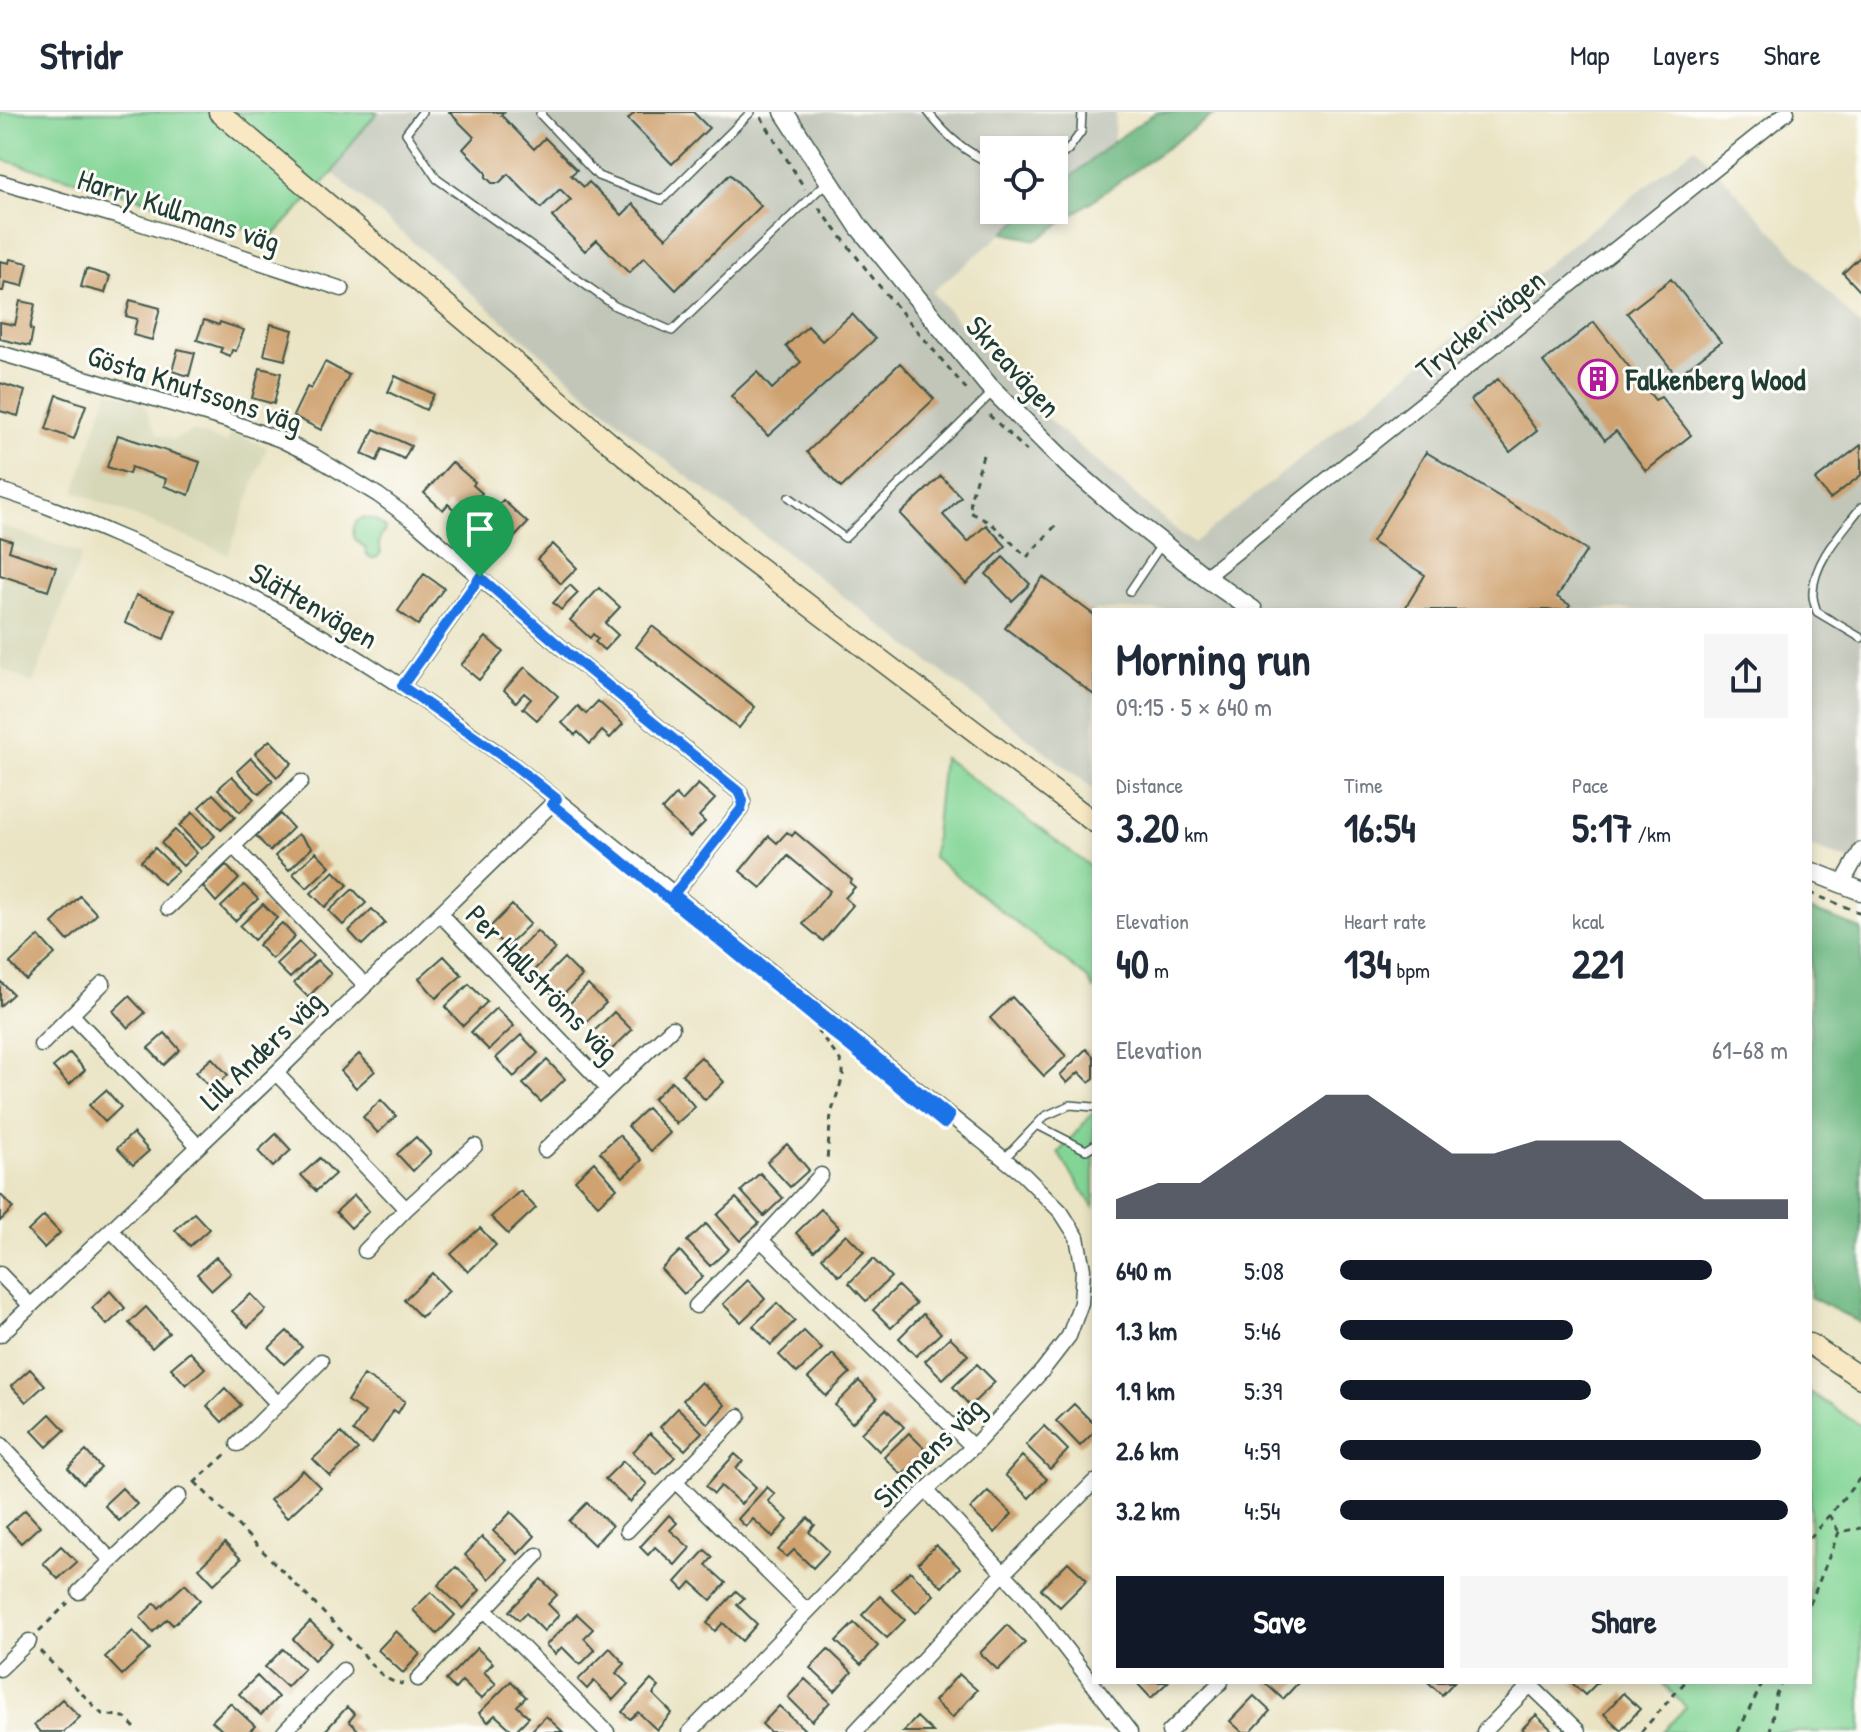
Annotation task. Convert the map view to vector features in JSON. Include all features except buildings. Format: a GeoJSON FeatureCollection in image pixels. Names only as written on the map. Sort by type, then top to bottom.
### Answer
{"type":"FeatureCollection","features":[{"type":"Feature","properties":{"kind":"main road"},"geometry":{"type":"LineString","coordinates":[[219,112],[736,550],[1092,820]]}},
{"type":"Feature","properties":{"kind":"main road"},"geometry":{"type":"LineString","coordinates":[[1812,1345],[1861,1378]]}},
{"type":"Feature","properties":{"kind":"street","name":"Skreavägen"},"geometry":{"type":"LineString","coordinates":[[784,112],[859,227],[994,391],[1069,466],[1120,510],[1250,608]]}},
{"type":"Feature","properties":{"kind":"street","name":"Tryckerivägen"},"geometry":{"type":"LineString","coordinates":[[1205,577],[1787,112]]}},
{"type":"Feature","properties":{"kind":"street","name":"Harry Kullmans väg"},"geometry":{"type":"LineString","coordinates":[[0,182],[133,221],[342,289]]}},
{"type":"Feature","properties":{"kind":"street","name":"Gösta Knutssons väg"},"geometry":{"type":"LineString","coordinates":[[0,353],[226,420],[281,440],[378,495],[415,522],[569,654],[740,793],[743,801],[741,809],[674,894]]}},
{"type":"Feature","properties":{"kind":"street","name":"Slättenvägen"},"geometry":{"type":"LineString","coordinates":[[0,490],[147,548],[242,592],[327,639],[402,686],[509,761],[1024,1175]]}},
{"type":"Feature","properties":{"kind":"street"},"geometry":{"type":"LineString","coordinates":[[402,686],[480,577]]}},
{"type":"Feature","properties":{"kind":"street"},"geometry":{"type":"LineString","coordinates":[[168,908],[301,782]]}},
{"type":"Feature","properties":{"kind":"street","name":"Lill Anders väg"},"geometry":{"type":"LineString","coordinates":[[0,1335],[276,1073],[557,799]]}},
{"type":"Feature","properties":{"kind":"street"},"geometry":{"type":"LineString","coordinates":[[234,847],[365,985]]}},
{"type":"Feature","properties":{"kind":"street"},"geometry":{"type":"LineString","coordinates":[[1842,884],[1861,850]]}},
{"type":"Feature","properties":{"kind":"street"},"geometry":{"type":"LineString","coordinates":[[1812,872],[1861,891]]}},
{"type":"Feature","properties":{"kind":"street","name":"Per Hallströms väg"},"geometry":{"type":"LineString","coordinates":[[440,914],[608,1089]]}},
{"type":"Feature","properties":{"kind":"street"},"geometry":{"type":"LineString","coordinates":[[41,1045],[103,983]]}},
{"type":"Feature","properties":{"kind":"street"},"geometry":{"type":"LineString","coordinates":[[72,1015],[198,1146]]}},
{"type":"Feature","properties":{"kind":"street","name":"Per Hallströms väg"},"geometry":{"type":"LineString","coordinates":[[545,1150],[672,1028]]}},
{"type":"Feature","properties":{"kind":"street"},"geometry":{"type":"LineString","coordinates":[[276,1073],[406,1209]]}},
{"type":"Feature","properties":{"kind":"street"},"geometry":{"type":"LineString","coordinates":[[365,1251],[475,1146]]}},
{"type":"Feature","properties":{"kind":"street"},"geometry":{"type":"LineString","coordinates":[[696,1306],[821,1175]]}},
{"type":"Feature","properties":{"kind":"street","name":"Simmens väg"},"geometry":{"type":"LineString","coordinates":[[690,1732],[926,1490],[973,1447],[1042,1371],[1069,1336],[1081,1303],[1083,1269],[1077,1237],[1061,1212],[1024,1175]]}},
{"type":"Feature","properties":{"kind":"street"},"geometry":{"type":"LineString","coordinates":[[111,1230],[277,1403]]}},
{"type":"Feature","properties":{"kind":"street"},"geometry":{"type":"LineString","coordinates":[[761,1240],[973,1447]]}},
{"type":"Feature","properties":{"kind":"street"},"geometry":{"type":"LineString","coordinates":[[0,1274],[31,1306]]}},
{"type":"Feature","properties":{"kind":"street"},"geometry":{"type":"LineString","coordinates":[[238,1444],[321,1361]]}},
{"type":"Feature","properties":{"kind":"street"},"geometry":{"type":"LineString","coordinates":[[627,1531],[739,1416]]}},
{"type":"Feature","properties":{"kind":"street"},"geometry":{"type":"LineString","coordinates":[[0,1444],[112,1561]]}},
{"type":"Feature","properties":{"kind":"street"},"geometry":{"type":"LineString","coordinates":[[675,1481],[807,1611]]}},
{"type":"Feature","properties":{"kind":"street"},"geometry":{"type":"LineString","coordinates":[[855,1732],[1092,1484]]}},
{"type":"Feature","properties":{"kind":"street"},"geometry":{"type":"LineString","coordinates":[[926,1490],[1024,1595],[1092,1683]]}},
{"type":"Feature","properties":{"kind":"street"},"geometry":{"type":"LineString","coordinates":[[79,1592],[179,1496]]}},
{"type":"Feature","properties":{"kind":"street"},"geometry":{"type":"LineString","coordinates":[[418,1679],[537,1555]]}},
{"type":"Feature","properties":{"kind":"street"},"geometry":{"type":"LineString","coordinates":[[485,1610],[607,1732]]}},
{"type":"Feature","properties":{"kind":"street"},"geometry":{"type":"LineString","coordinates":[[0,1669],[29,1641]]}},
{"type":"Feature","properties":{"kind":"street"},"geometry":{"type":"LineString","coordinates":[[284,1732],[343,1670]]}},
{"type":"Feature","properties":{"kind":"street"},"geometry":{"type":"LineString","coordinates":[[1093,1684],[1130,1732]]}},
{"type":"Feature","properties":{"kind":"street"},"geometry":{"type":"LineString","coordinates":[[1169,1732],[1219,1684]]}},
{"type":"Feature","properties":{"kind":"street"},"geometry":{"type":"LineString","coordinates":[[1484,1732],[1528,1684]]}},
{"type":"Feature","properties":{"kind":"street"},"geometry":{"type":"LineString","coordinates":[[1530,1684],[1578,1731]]}},
{"type":"Feature","properties":{"kind":"lane"},"geometry":{"type":"LineString","coordinates":[[422,112],[406,133],[437,179],[615,306],[672,331],[828,180]]}},
{"type":"Feature","properties":{"kind":"lane"},"geometry":{"type":"LineString","coordinates":[[542,112],[540,114],[598,176],[662,200],[751,112]]}},
{"type":"Feature","properties":{"kind":"lane"},"geometry":{"type":"LineString","coordinates":[[928,112],[942,131],[980,158]]}},
{"type":"Feature","properties":{"kind":"lane"},"geometry":{"type":"LineString","coordinates":[[1068,150],[1081,132],[1082,112]]}},
{"type":"Feature","properties":{"kind":"lane"},"geometry":{"type":"LineString","coordinates":[[789,497],[845,538],[994,391]]}},
{"type":"Feature","properties":{"kind":"lane"},"geometry":{"type":"LineString","coordinates":[[1861,507],[1824,558],[1812,594],[1817,612],[1861,638]]}},
{"type":"Feature","properties":{"kind":"lane"},"geometry":{"type":"LineString","coordinates":[[1130,591],[1162,543]]}},
{"type":"Feature","properties":{"kind":"lane"},"geometry":{"type":"LineString","coordinates":[[1004,1159],[1045,1116],[1070,1105],[1092,1107]]}},
{"type":"Feature","properties":{"kind":"lane"},"geometry":{"type":"LineString","coordinates":[[1037,1125],[1086,1150],[1092,1146]]}},
{"type":"Feature","properties":{"kind":"path"},"geometry":{"type":"LineString","coordinates":[[983,455],[970,512],[992,524],[1027,557],[1057,524]]}},
{"type":"Feature","properties":{"kind":"path"},"geometry":{"type":"LineString","coordinates":[[1812,894],[1861,913]]}},
{"type":"Feature","properties":{"kind":"path"},"geometry":{"type":"LineString","coordinates":[[816,1030],[843,1068],[831,1114],[827,1159],[821,1175]]}},
{"type":"Feature","properties":{"kind":"path"},"geometry":{"type":"LineString","coordinates":[[179,1496],[238,1444]]}},
{"type":"Feature","properties":{"kind":"path"},"geometry":{"type":"LineString","coordinates":[[1812,1536],[1861,1477]]}},
{"type":"Feature","properties":{"kind":"path"},"geometry":{"type":"LineString","coordinates":[[195,1482],[385,1679],[407,1684],[418,1679]]}},
{"type":"Feature","properties":{"kind":"path"},"geometry":{"type":"LineString","coordinates":[[1829,1515],[1839,1532]]}},
{"type":"Feature","properties":{"kind":"path"},"geometry":{"type":"LineString","coordinates":[[1839,1532],[1861,1528]]}},
{"type":"Feature","properties":{"kind":"path"},"geometry":{"type":"LineString","coordinates":[[1812,1599],[1839,1532]]}},
{"type":"Feature","properties":{"kind":"path"},"geometry":{"type":"LineString","coordinates":[[79,1592],[29,1641],[102,1714],[124,1717],[139,1732]]}},
{"type":"Feature","properties":{"kind":"path"},"geometry":{"type":"LineString","coordinates":[[1641,1732],[1683,1684]]}},
{"type":"Feature","properties":{"kind":"path"},"geometry":{"type":"LineString","coordinates":[[1738,1732],[1762,1684]]}},
{"type":"Feature","properties":{"kind":"path"},"geometry":{"type":"LineString","coordinates":[[1770,1732],[1780,1684]]}},
{"type":"Feature","properties":{"kind":"shaded area"},"geometry":{"type":"Polygon","coordinates":[[[378,112],[1116,112],[1113,142],[1068,179],[1068,136],[980,136],[980,224],[1014,224],[932,292],[1027,401],[1194,543],[1695,147],[1861,327],[1861,864],[1812,848],[1812,608],[1092,608],[1092,787],[645,444],[333,173],[354,140],[378,112]]]}},
{"type":"Feature","properties":{"kind":"shaded area"},"geometry":{"type":"Polygon","coordinates":[[[108,391],[142,401],[157,434],[173,440],[193,431],[227,443],[231,433],[267,447],[228,554],[75,492],[108,391]]]}},
{"type":"Feature","properties":{"kind":"shaded area"},"geometry":{"type":"Polygon","coordinates":[[[0,525],[82,554],[33,683],[0,668],[0,525]]]}},
{"type":"Feature","properties":{"kind":"green space"},"geometry":{"type":"Polygon","coordinates":[[[0,112],[378,112],[354,140],[333,173],[273,236],[0,159],[0,112]]]}},
{"type":"Feature","properties":{"kind":"green space"},"geometry":{"type":"Polygon","coordinates":[[[1156,112],[1217,112],[1068,218],[1068,179],[1156,112]]]}},
{"type":"Feature","properties":{"kind":"green space"},"geometry":{"type":"Polygon","coordinates":[[[1015,224],[1060,224],[1037,240],[1004,233],[1015,224]]]}},
{"type":"Feature","properties":{"kind":"green space"},"geometry":{"type":"Polygon","coordinates":[[[362,518],[373,519],[386,528],[380,538],[381,552],[374,558],[354,537],[356,522],[362,518]]]}},
{"type":"Feature","properties":{"kind":"green space"},"geometry":{"type":"Polygon","coordinates":[[[943,757],[1092,868],[1092,986],[1088,979],[933,857],[943,757]]]}},
{"type":"Feature","properties":{"kind":"green space"},"geometry":{"type":"Polygon","coordinates":[[[1812,911],[1861,929],[1861,1323],[1812,1298],[1812,911]]]}},
{"type":"Feature","properties":{"kind":"green space"},"geometry":{"type":"Polygon","coordinates":[[[1092,1114],[1092,1205],[1058,1153],[1092,1114]]]}},
{"type":"Feature","properties":{"kind":"green space"},"geometry":{"type":"Polygon","coordinates":[[[1812,1393],[1861,1426],[1861,1732],[1662,1732],[1686,1707],[1663,1684],[1812,1684],[1812,1393]]]}},
{"type":"Feature","properties":{"kind":"place","name":"Falkenberg Wood"},"geometry":{"type":"Point","coordinates":[1598,379]}},
{"type":"Feature","properties":{"kind":"route"},"geometry":{"type":"LineString","coordinates":[[480,577],[740,793],[743,801],[741,809],[674,894],[950,1116],[944,1124],[552,804],[557,799],[509,761],[402,686],[480,577]]}}]}
